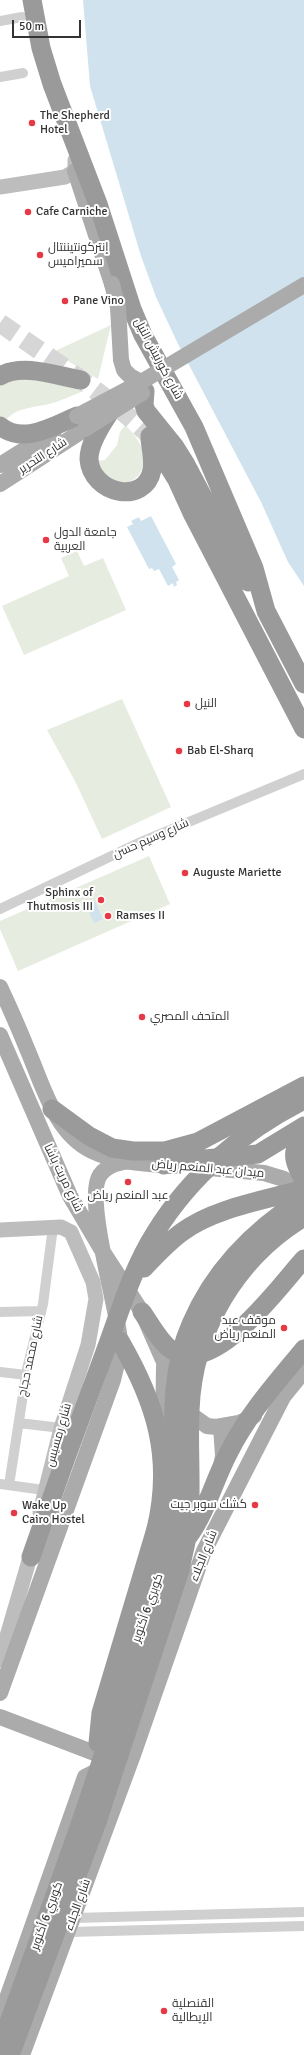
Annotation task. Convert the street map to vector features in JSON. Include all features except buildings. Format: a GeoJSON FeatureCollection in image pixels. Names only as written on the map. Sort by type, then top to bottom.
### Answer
{"type":"FeatureCollection","features":[{"type":"Feature","properties":{"kind":"highway","name":"شارع كورنيش النيل"},"geometry":{"type":"LineString","coordinates":[[32,0],[41,48],[50,77],[98,204],[132,309],[147,341],[194,427],[254,568],[266,611],[304,684]]}},
{"type":"Feature","properties":{"kind":"highway"},"geometry":{"type":"LineString","coordinates":[[0,376],[12,371],[23,370],[82,380]]}},
{"type":"Feature","properties":{"kind":"highway"},"geometry":{"type":"LineString","coordinates":[[143,386],[144,405],[146,411],[175,447],[185,463],[232,553],[266,611]]}},
{"type":"Feature","properties":{"kind":"highway"},"geometry":{"type":"LineString","coordinates":[[108,415],[96,435],[89,458],[91,469],[96,478],[104,486],[114,491],[125,492],[136,490],[145,484],[153,469],[150,436],[177,480],[193,515],[304,729]]}},
{"type":"Feature","properties":{"kind":"highway"},"geometry":{"type":"LineString","coordinates":[[0,426],[12,433],[23,435],[81,422]]}},
{"type":"Feature","properties":{"kind":"highway"},"geometry":{"type":"LineString","coordinates":[[258,639],[275,630]]}},
{"type":"Feature","properties":{"kind":"highway"},"geometry":{"type":"LineString","coordinates":[[159,1158],[255,1100],[304,1074]]}},
{"type":"Feature","properties":{"kind":"highway"},"geometry":{"type":"LineString","coordinates":[[159,1158],[170,1150],[198,1142],[304,1086]]}},
{"type":"Feature","properties":{"kind":"highway"},"geometry":{"type":"LineString","coordinates":[[31,1558],[128,1287],[142,1256],[155,1233],[192,1183],[245,1135],[266,1121],[304,1100]]}},
{"type":"Feature","properties":{"kind":"highway"},"geometry":{"type":"LineString","coordinates":[[52,1109],[89,1136],[112,1148],[159,1158],[184,1161],[258,1154],[304,1126]]}},
{"type":"Feature","properties":{"kind":"highway"},"geometry":{"type":"LineString","coordinates":[[304,1141],[296,1150],[294,1157],[304,1180]]}},
{"type":"Feature","properties":{"kind":"highway"},"geometry":{"type":"LineString","coordinates":[[128,1287],[162,1248],[183,1231],[206,1219],[239,1207],[304,1190]]}},
{"type":"Feature","properties":{"kind":"highway","name":"كوبري 6 أكتوبر"},"geometry":{"type":"LineString","coordinates":[[0,2047],[109,1759],[141,1628],[169,1545],[174,1485],[172,1406],[180,1353],[203,1299],[217,1277],[259,1230],[304,1198]]}},
{"type":"Feature","properties":{"kind":"highway","name":"كوبري 6 أكتوبر"},"geometry":{"type":"LineString","coordinates":[[10,2055],[118,1759],[180,1570],[187,1538],[190,1500],[190,1409],[194,1373],[200,1345],[214,1314],[230,1287],[248,1263],[270,1241],[304,1217]]}},
{"type":"Feature","properties":{"kind":"highway"},"geometry":{"type":"LineString","coordinates":[[142,1312],[171,1350],[179,1354],[190,1355],[212,1349],[228,1341],[244,1328],[304,1259]]}},
{"type":"Feature","properties":{"kind":"highway"},"geometry":{"type":"LineString","coordinates":[[109,1759],[98,1738],[101,1713],[156,1529],[161,1499],[163,1460],[153,1415],[133,1364],[120,1341]]}},
{"type":"Feature","properties":{"kind":"highway"},"geometry":{"type":"LineString","coordinates":[[187,1538],[202,1514],[225,1459],[244,1425],[304,1349]]}},
{"type":"Feature","properties":{"kind":"main road"},"geometry":{"type":"LineString","coordinates":[[72,136],[75,171],[112,284],[118,307],[120,360],[124,370],[143,386]]}},
{"type":"Feature","properties":{"kind":"main road"},"geometry":{"type":"LineString","coordinates":[[0,187],[65,177],[75,171]]}},
{"type":"Feature","properties":{"kind":"main road"},"geometry":{"type":"LineString","coordinates":[[81,422],[108,415],[143,386],[304,285]]}},
{"type":"Feature","properties":{"kind":"main road"},"geometry":{"type":"LineString","coordinates":[[81,422],[304,297]]}},
{"type":"Feature","properties":{"kind":"main road","name":"شارع التحرير"},"geometry":{"type":"LineString","coordinates":[[0,465],[81,422]]}},
{"type":"Feature","properties":{"kind":"main road","name":"شارع التحرير"},"geometry":{"type":"LineString","coordinates":[[0,484],[81,422]]}},
{"type":"Feature","properties":{"kind":"main road"},"geometry":{"type":"LineString","coordinates":[[0,987],[52,1109],[66,1128],[82,1146],[102,1155],[133,1161]]}},
{"type":"Feature","properties":{"kind":"main road","name":"شارع مريت باشا"},"geometry":{"type":"LineString","coordinates":[[0,1035],[70,1196],[103,1252],[142,1312],[164,1363],[193,1416],[207,1426],[221,1426]]}},
{"type":"Feature","properties":{"kind":"main road","name":"ميدان عبد المنعم رياض"},"geometry":{"type":"LineString","coordinates":[[133,1161],[159,1158],[264,1173],[284,1179],[304,1190]]}},
{"type":"Feature","properties":{"kind":"main road"},"geometry":{"type":"LineString","coordinates":[[0,1693],[113,1380],[120,1341],[103,1252],[96,1188],[100,1176],[108,1167],[120,1162],[133,1161]]}},
{"type":"Feature","properties":{"kind":"main road"},"geometry":{"type":"LineString","coordinates":[[0,1230],[53,1227]]}},
{"type":"Feature","properties":{"kind":"main road","name":"شارع رمسيس"},"geometry":{"type":"LineString","coordinates":[[0,1660],[3,1640],[31,1558],[44,1490],[61,1428],[88,1345],[96,1299],[93,1282],[71,1232],[61,1227],[53,1227]]}},
{"type":"Feature","properties":{"kind":"main road"},"geometry":{"type":"LineString","coordinates":[[163,1460],[164,1363]]}},
{"type":"Feature","properties":{"kind":"main road","name":"شارع الجلاء"},"geometry":{"type":"LineString","coordinates":[[22,2055],[72,1925],[204,1551],[283,1397],[304,1372]]}},
{"type":"Feature","properties":{"kind":"main road"},"geometry":{"type":"LineString","coordinates":[[221,1426],[239,1423],[283,1397]]}},
{"type":"Feature","properties":{"kind":"main road","name":"شارع الجلاء"},"geometry":{"type":"LineString","coordinates":[[109,1759],[126,1746],[164,1629],[219,1478],[223,1456],[221,1426]]}},
{"type":"Feature","properties":{"kind":"main road"},"geometry":{"type":"LineString","coordinates":[[223,1445],[231,1435],[238,1433],[242,1435],[248,1444],[250,1461]]}},
{"type":"Feature","properties":{"kind":"main road"},"geometry":{"type":"LineString","coordinates":[[0,1717],[109,1759]]}},
{"type":"Feature","properties":{"kind":"main road"},"geometry":{"type":"LineString","coordinates":[[0,2018],[85,1777],[133,1755]]}},
{"type":"Feature","properties":{"kind":"street"},"geometry":{"type":"LineString","coordinates":[[0,21],[22,18]]}},
{"type":"Feature","properties":{"kind":"street"},"geometry":{"type":"LineString","coordinates":[[0,77],[23,73]]}},
{"type":"Feature","properties":{"kind":"street","name":"شارع وسيم حسن"},"geometry":{"type":"LineString","coordinates":[[0,909],[143,841],[304,774]]}},
{"type":"Feature","properties":{"kind":"street","name":"شارع محمد حجاج"},"geometry":{"type":"LineString","coordinates":[[5,1485],[19,1423],[26,1374],[41,1311],[53,1227]]}},
{"type":"Feature","properties":{"kind":"street"},"geometry":{"type":"LineString","coordinates":[[0,1312],[41,1311]]}},
{"type":"Feature","properties":{"kind":"street"},"geometry":{"type":"LineString","coordinates":[[0,1372],[26,1374]]}},
{"type":"Feature","properties":{"kind":"street"},"geometry":{"type":"LineString","coordinates":[[19,1423],[61,1428]]}},
{"type":"Feature","properties":{"kind":"street"},"geometry":{"type":"LineString","coordinates":[[5,1485],[44,1490]]}},
{"type":"Feature","properties":{"kind":"street"},"geometry":{"type":"LineString","coordinates":[[72,1925],[304,1912]]}},
{"type":"Feature","properties":{"kind":"street"},"geometry":{"type":"LineString","coordinates":[[72,1925],[304,1926]]}},
{"type":"Feature","properties":{"kind":"shaded area"},"geometry":{"type":"Polygon","coordinates":[[[111,325],[98,379],[53,352],[111,325]]]}},
{"type":"Feature","properties":{"kind":"shaded area"},"geometry":{"type":"Polygon","coordinates":[[[18,375],[51,380],[84,391],[53,403],[20,410],[6,420],[0,417],[0,386],[3,381],[18,375]]]}},
{"type":"Feature","properties":{"kind":"shaded area"},"geometry":{"type":"Polygon","coordinates":[[[125,425],[138,441],[146,460],[139,475],[128,484],[102,477],[96,461],[105,460],[117,445],[120,432],[125,425]]]}},
{"type":"Feature","properties":{"kind":"shaded area"},"geometry":{"type":"Polygon","coordinates":[[[77,551],[84,566],[103,558],[126,610],[24,655],[2,606],[69,576],[61,558],[77,551]]]}},
{"type":"Feature","properties":{"kind":"shaded area"},"geometry":{"type":"Polygon","coordinates":[[[122,699],[171,807],[102,839],[75,781],[47,730],[122,699]]]}},
{"type":"Feature","properties":{"kind":"shaded area"},"geometry":{"type":"Polygon","coordinates":[[[149,856],[170,904],[18,971],[0,929],[0,921],[149,856]]]}},
{"type":"Feature","properties":{"kind":"water"},"geometry":{"type":"Polygon","coordinates":[[[83,0],[304,0],[304,586],[288,562],[261,502],[178,344],[156,297],[141,256],[90,86],[83,0]]]}},
{"type":"Feature","properties":{"kind":"water"},"geometry":{"type":"Polygon","coordinates":[[[151,516],[176,564],[172,567],[179,580],[176,582],[177,585],[174,587],[173,583],[168,586],[159,569],[154,571],[152,568],[149,569],[127,527],[133,524],[131,521],[139,517],[141,521],[151,516]]]}},
{"type":"Feature","properties":{"kind":"water"},"geometry":{"type":"Polygon","coordinates":[[[95,901],[103,919],[94,923],[86,905],[95,901]]]}},
{"type":"Feature","properties":{"kind":"tunnel"},"geometry":{"type":"LineString","coordinates":[[0,323],[115,405],[150,436]]}},
{"type":"Feature","properties":{"kind":"place","name":"The Shepherd Hotel"},"geometry":{"type":"Point","coordinates":[32,123]}},
{"type":"Feature","properties":{"kind":"place","name":"Cafe Carniche"},"geometry":{"type":"Point","coordinates":[28,212]}},
{"type":"Feature","properties":{"kind":"place","name":"إنتركونتيننتال سميراميس"},"geometry":{"type":"Point","coordinates":[40,255]}},
{"type":"Feature","properties":{"kind":"place","name":"Pane Vino"},"geometry":{"type":"Point","coordinates":[65,301]}},
{"type":"Feature","properties":{"kind":"place","name":"جامعة الدول العربية"},"geometry":{"type":"Point","coordinates":[46,540]}},
{"type":"Feature","properties":{"kind":"place","name":"النيل"},"geometry":{"type":"Point","coordinates":[187,704]}},
{"type":"Feature","properties":{"kind":"place","name":"Bab El-Sharq"},"geometry":{"type":"Point","coordinates":[179,751]}},
{"type":"Feature","properties":{"kind":"place","name":"Auguste Mariette"},"geometry":{"type":"Point","coordinates":[185,873]}},
{"type":"Feature","properties":{"kind":"place","name":"Sphinx of Thutmosis III"},"geometry":{"type":"Point","coordinates":[101,900]}},
{"type":"Feature","properties":{"kind":"place","name":"Ramses II"},"geometry":{"type":"Point","coordinates":[108,916]}},
{"type":"Feature","properties":{"kind":"place","name":"المتحف المصري"},"geometry":{"type":"Point","coordinates":[142,1017]}},
{"type":"Feature","properties":{"kind":"place","name":"عبد المنعم رياض"},"geometry":{"type":"Point","coordinates":[128,1182]}},
{"type":"Feature","properties":{"kind":"place","name":"موقف عبد المنعم رياض"},"geometry":{"type":"Point","coordinates":[284,1328]}},
{"type":"Feature","properties":{"kind":"place","name":"كشك سوبر جيت"},"geometry":{"type":"Point","coordinates":[255,1505]}},
{"type":"Feature","properties":{"kind":"place","name":"Wake Up Cairo Hostel"},"geometry":{"type":"Point","coordinates":[14,1513]}},
{"type":"Feature","properties":{"kind":"place","name":"القنصلية الإيطالية"},"geometry":{"type":"Point","coordinates":[164,2011]}}]}
